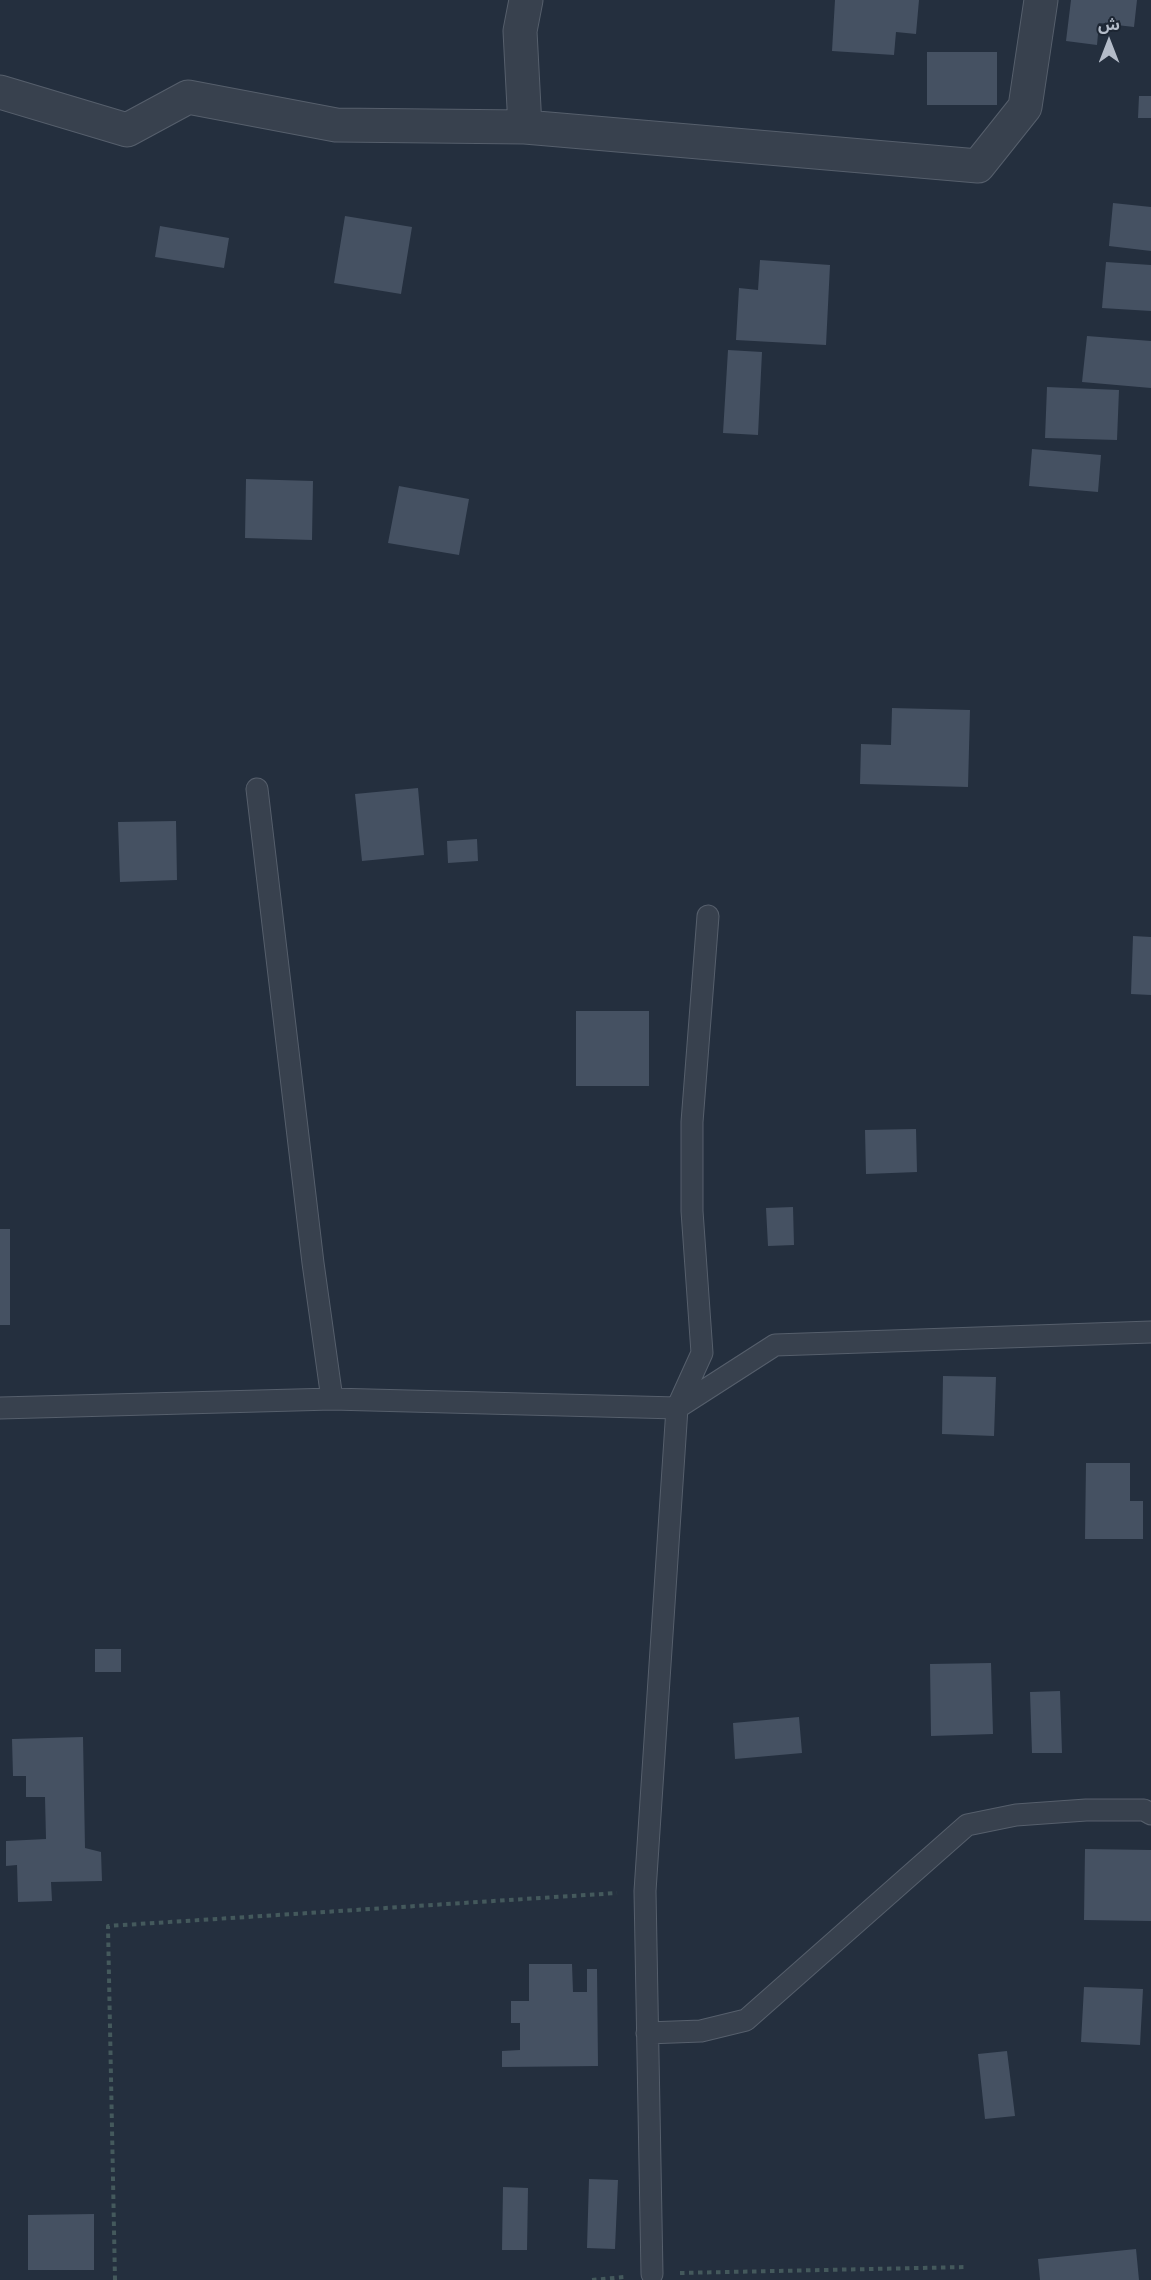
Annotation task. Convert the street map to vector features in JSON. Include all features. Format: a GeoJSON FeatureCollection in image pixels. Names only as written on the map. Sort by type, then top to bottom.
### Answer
{"type":"FeatureCollection","features":[{"type":"Feature","properties":{"kind":"street"},"geometry":{"type":"LineString","coordinates":[[525,0],[520,31],[525,127]]}},
{"type":"Feature","properties":{"kind":"street"},"geometry":{"type":"LineString","coordinates":[[0,92],[126,130],[188,97],[336,125],[525,127],[978,166],[1025,107],[1041,0]]}},
{"type":"Feature","properties":{"kind":"lane"},"geometry":{"type":"LineString","coordinates":[[257,789],[332,1399]]}},
{"type":"Feature","properties":{"kind":"lane"},"geometry":{"type":"LineString","coordinates":[[652,2274],[645,1891],[677,1408],[702,1353],[693,1211],[693,1122],[708,916]]}},
{"type":"Feature","properties":{"kind":"lane"},"geometry":{"type":"LineString","coordinates":[[0,1408],[332,1399],[677,1408],[775,1346],[1151,1332]]}},
{"type":"Feature","properties":{"kind":"lane"},"geometry":{"type":"LineString","coordinates":[[648,2033],[701,2031],[746,2020],[967,1825],[1016,1815],[1086,1810],[1144,1810],[1151,1814]]}},
{"type":"Feature","properties":{"kind":"path"},"geometry":{"type":"LineString","coordinates":[[115,2280],[108,1926],[645,1891]]}},
{"type":"Feature","properties":{"kind":"path"},"geometry":{"type":"LineString","coordinates":[[592,2280],[652,2274],[967,2267]]}},
{"type":"Feature","properties":{"kind":"building"},"geometry":{"type":"Polygon","coordinates":[[[835,0],[919,0],[916,34],[896,32],[894,55],[832,51],[835,0]]]}},
{"type":"Feature","properties":{"kind":"building"},"geometry":{"type":"Polygon","coordinates":[[[1071,0],[1137,0],[1134,27],[1099,23],[1097,45],[1066,41],[1071,0]]]}},
{"type":"Feature","properties":{"kind":"building"},"geometry":{"type":"Polygon","coordinates":[[[927,52],[997,52],[997,105],[927,105],[927,52]]]}},
{"type":"Feature","properties":{"kind":"building"},"geometry":{"type":"Polygon","coordinates":[[[1139,96],[1151,96],[1151,118],[1138,118],[1139,96]]]}},
{"type":"Feature","properties":{"kind":"building"},"geometry":{"type":"Polygon","coordinates":[[[1113,203],[1151,207],[1151,251],[1109,246],[1113,203]]]}},
{"type":"Feature","properties":{"kind":"building"},"geometry":{"type":"Polygon","coordinates":[[[345,216],[412,227],[401,294],[334,283],[345,216]]]}},
{"type":"Feature","properties":{"kind":"building"},"geometry":{"type":"Polygon","coordinates":[[[160,226],[229,238],[224,268],[155,257],[160,226]]]}},
{"type":"Feature","properties":{"kind":"building"},"geometry":{"type":"Polygon","coordinates":[[[760,260],[830,265],[826,345],[736,340],[739,288],[758,290],[760,260]]]}},
{"type":"Feature","properties":{"kind":"building"},"geometry":{"type":"Polygon","coordinates":[[[1106,262],[1151,265],[1151,311],[1102,308],[1106,262]]]}},
{"type":"Feature","properties":{"kind":"building"},"geometry":{"type":"Polygon","coordinates":[[[1087,336],[1151,341],[1151,388],[1082,382],[1087,336]]]}},
{"type":"Feature","properties":{"kind":"building"},"geometry":{"type":"Polygon","coordinates":[[[728,350],[762,352],[758,435],[723,433],[728,350]]]}},
{"type":"Feature","properties":{"kind":"building"},"geometry":{"type":"Polygon","coordinates":[[[1047,387],[1119,390],[1117,440],[1045,438],[1047,387]]]}},
{"type":"Feature","properties":{"kind":"building"},"geometry":{"type":"Polygon","coordinates":[[[1032,449],[1101,455],[1098,492],[1029,486],[1032,449]]]}},
{"type":"Feature","properties":{"kind":"building"},"geometry":{"type":"Polygon","coordinates":[[[246,479],[313,481],[312,540],[245,538],[246,479]]]}},
{"type":"Feature","properties":{"kind":"building"},"geometry":{"type":"Polygon","coordinates":[[[399,486],[469,499],[459,555],[388,543],[399,486]]]}},
{"type":"Feature","properties":{"kind":"building"},"geometry":{"type":"Polygon","coordinates":[[[892,708],[970,710],[968,787],[860,784],[861,744],[891,745],[892,708]]]}},
{"type":"Feature","properties":{"kind":"building"},"geometry":{"type":"Polygon","coordinates":[[[418,788],[424,855],[362,861],[355,794],[418,788]]]}},
{"type":"Feature","properties":{"kind":"building"},"geometry":{"type":"Polygon","coordinates":[[[176,821],[177,880],[120,882],[118,822],[176,821]]]}},
{"type":"Feature","properties":{"kind":"building"},"geometry":{"type":"Polygon","coordinates":[[[477,839],[478,861],[448,863],[447,841],[477,839]]]}},
{"type":"Feature","properties":{"kind":"building"},"geometry":{"type":"Polygon","coordinates":[[[1133,936],[1151,937],[1151,995],[1131,994],[1133,936]]]}},
{"type":"Feature","properties":{"kind":"building"},"geometry":{"type":"Polygon","coordinates":[[[576,1011],[649,1011],[649,1086],[576,1086],[576,1011]]]}},
{"type":"Feature","properties":{"kind":"building"},"geometry":{"type":"Polygon","coordinates":[[[916,1129],[917,1172],[866,1174],[865,1130],[916,1129]]]}},
{"type":"Feature","properties":{"kind":"building"},"geometry":{"type":"Polygon","coordinates":[[[793,1207],[794,1245],[768,1246],[766,1208],[793,1207]]]}},
{"type":"Feature","properties":{"kind":"building"},"geometry":{"type":"Polygon","coordinates":[[[0,1229],[10,1229],[10,1325],[0,1325],[0,1229]]]}},
{"type":"Feature","properties":{"kind":"building"},"geometry":{"type":"Polygon","coordinates":[[[943,1376],[996,1377],[994,1436],[942,1434],[943,1376]]]}},
{"type":"Feature","properties":{"kind":"building"},"geometry":{"type":"Polygon","coordinates":[[[1086,1463],[1130,1463],[1130,1501],[1143,1501],[1143,1539],[1085,1539],[1086,1463]]]}},
{"type":"Feature","properties":{"kind":"building"},"geometry":{"type":"Polygon","coordinates":[[[95,1649],[121,1649],[121,1672],[95,1672],[95,1649]]]}},
{"type":"Feature","properties":{"kind":"building"},"geometry":{"type":"Polygon","coordinates":[[[991,1663],[993,1734],[931,1736],[930,1664],[991,1663]]]}},
{"type":"Feature","properties":{"kind":"building"},"geometry":{"type":"Polygon","coordinates":[[[1060,1691],[1062,1753],[1032,1753],[1030,1692],[1060,1691]]]}},
{"type":"Feature","properties":{"kind":"building"},"geometry":{"type":"Polygon","coordinates":[[[799,1717],[802,1753],[735,1759],[733,1723],[799,1717]]]}},
{"type":"Feature","properties":{"kind":"building"},"geometry":{"type":"Polygon","coordinates":[[[83,1737],[85,1848],[101,1852],[102,1881],[51,1882],[52,1901],[18,1902],[17,1865],[6,1866],[6,1841],[46,1839],[45,1797],[26,1797],[26,1776],[13,1776],[12,1739],[83,1737]]]}},
{"type":"Feature","properties":{"kind":"building"},"geometry":{"type":"Polygon","coordinates":[[[1085,1849],[1151,1850],[1151,1921],[1084,1920],[1085,1849]]]}},
{"type":"Feature","properties":{"kind":"building"},"geometry":{"type":"Polygon","coordinates":[[[529,1964],[572,1964],[573,1992],[587,1992],[587,1969],[597,1969],[598,2066],[502,2067],[502,2051],[520,2050],[520,2023],[511,2023],[511,2001],[529,2001],[529,1964]]]}},
{"type":"Feature","properties":{"kind":"building"},"geometry":{"type":"Polygon","coordinates":[[[1084,1987],[1143,1989],[1140,2045],[1081,2042],[1084,1987]]]}},
{"type":"Feature","properties":{"kind":"building"},"geometry":{"type":"Polygon","coordinates":[[[1007,2051],[1015,2116],[985,2119],[978,2054],[1007,2051]]]}},
{"type":"Feature","properties":{"kind":"building"},"geometry":{"type":"Polygon","coordinates":[[[589,2179],[618,2180],[615,2249],[587,2248],[589,2179]]]}},
{"type":"Feature","properties":{"kind":"building"},"geometry":{"type":"Polygon","coordinates":[[[503,2187],[528,2188],[527,2250],[502,2250],[503,2187]]]}},
{"type":"Feature","properties":{"kind":"building"},"geometry":{"type":"Polygon","coordinates":[[[94,2214],[94,2270],[28,2270],[28,2215],[94,2214]]]}},
{"type":"Feature","properties":{"kind":"building"},"geometry":{"type":"Polygon","coordinates":[[[1136,2249],[1139,2280],[1040,2280],[1038,2259],[1136,2249]]]}}]}
